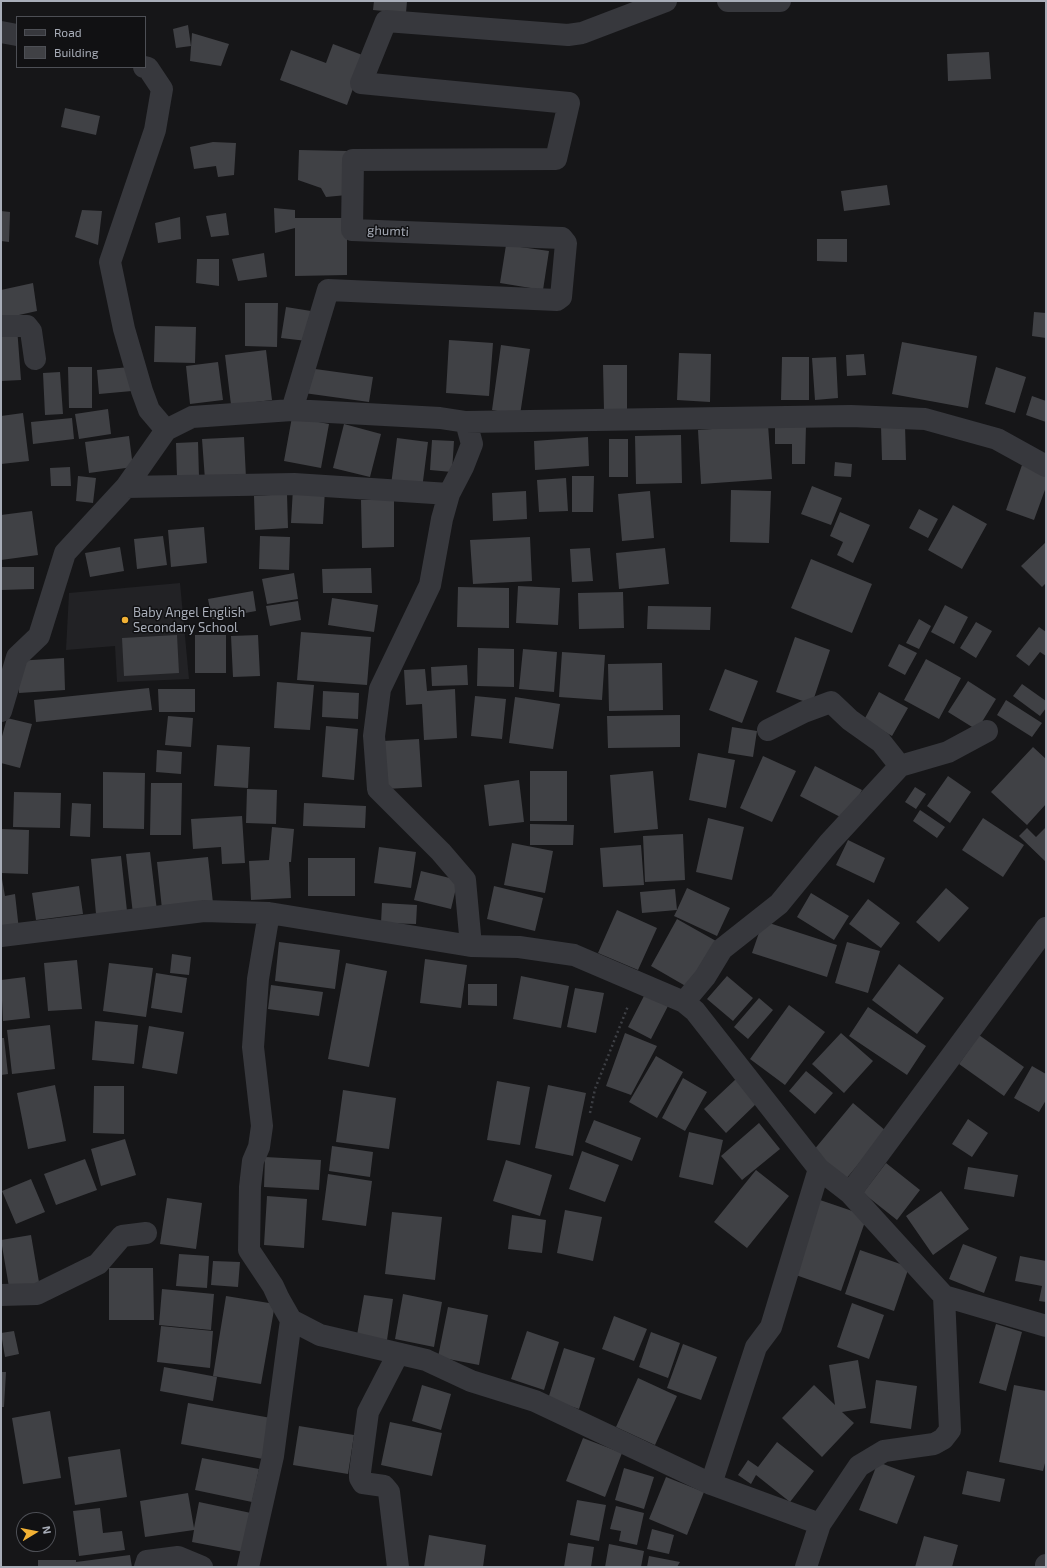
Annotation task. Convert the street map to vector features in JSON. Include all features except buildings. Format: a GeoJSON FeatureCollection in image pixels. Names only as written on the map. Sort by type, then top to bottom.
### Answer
{"type":"FeatureCollection","features":[{"type":"Feature","properties":{"kind":"street","name":"ghumti"},"geometry":{"type":"LineString","coordinates":[[292,410],[328,290],[557,300],[561,297],[566,243],[562,238],[352,230],[353,160],[556,159],[568,103],[361,83],[386,21],[568,35],[582,33],[666,1]]}},
{"type":"Feature","properties":{"kind":"street"},"geometry":{"type":"LineString","coordinates":[[728,1],[780,1]]}},
{"type":"Feature","properties":{"kind":"street"},"geometry":{"type":"LineString","coordinates":[[1,32],[16,35]]}},
{"type":"Feature","properties":{"kind":"street"},"geometry":{"type":"LineString","coordinates":[[146,68],[148,68],[162,89],[155,130],[110,262],[124,329],[142,391],[149,410],[166,430]]}},
{"type":"Feature","properties":{"kind":"street"},"geometry":{"type":"LineString","coordinates":[[1,326],[27,326],[31,331],[35,359]]}},
{"type":"Feature","properties":{"kind":"street"},"geometry":{"type":"LineString","coordinates":[[1,711],[9,657],[39,636],[65,553],[126,487],[166,430],[192,417],[292,410],[440,418],[466,422],[851,416],[925,420],[997,438],[1046,466]]}},
{"type":"Feature","properties":{"kind":"street"},"geometry":{"type":"LineString","coordinates":[[466,422],[472,444],[463,467],[449,494],[442,519],[430,585],[380,689],[374,736],[378,789],[441,852],[465,880],[471,946]]}},
{"type":"Feature","properties":{"kind":"street"},"geometry":{"type":"LineString","coordinates":[[126,487],[294,484],[449,494]]}},
{"type":"Feature","properties":{"kind":"street"},"geometry":{"type":"LineString","coordinates":[[768,730],[804,712],[831,702],[850,720],[881,742],[900,766]]}},
{"type":"Feature","properties":{"kind":"street"},"geometry":{"type":"LineString","coordinates":[[684,1002],[705,977],[722,949],[779,904],[829,843],[900,766],[948,752],[987,731]]}},
{"type":"Feature","properties":{"kind":"street"},"geometry":{"type":"LineString","coordinates":[[1,936],[204,911],[268,913],[362,930],[471,946],[518,947],[574,955],[684,1002],[695,1010],[819,1169],[850,1193],[944,1296],[1046,1326]]}},
{"type":"Feature","properties":{"kind":"street"},"geometry":{"type":"LineString","coordinates":[[268,913],[258,979],[253,1047],[262,1126],[259,1147],[253,1161],[250,1187],[249,1250],[273,1286],[291,1320],[320,1335],[426,1360],[471,1381],[535,1401],[711,1484],[820,1524]]}},
{"type":"Feature","properties":{"kind":"street"},"geometry":{"type":"LineString","coordinates":[[850,1193],[1046,928]]}},
{"type":"Feature","properties":{"kind":"street"},"geometry":{"type":"LineString","coordinates":[[711,1484],[756,1347],[771,1327],[819,1169]]}},
{"type":"Feature","properties":{"kind":"street"},"geometry":{"type":"LineString","coordinates":[[1,1295],[36,1294],[98,1264],[122,1236],[146,1234]]}},
{"type":"Feature","properties":{"kind":"street"},"geometry":{"type":"LineString","coordinates":[[806,1567],[820,1524],[859,1466],[884,1451],[934,1444],[943,1439],[950,1430],[944,1296]]}},
{"type":"Feature","properties":{"kind":"street"},"geometry":{"type":"LineString","coordinates":[[248,1567],[273,1456],[291,1320]]}},
{"type":"Feature","properties":{"kind":"street"},"geometry":{"type":"LineString","coordinates":[[398,1354],[368,1412],[360,1472],[360,1478],[363,1483],[384,1486],[388,1492],[398,1567]]}},
{"type":"Feature","properties":{"kind":"street"},"geometry":{"type":"LineString","coordinates":[[145,1567],[147,1561],[178,1557],[202,1567]]}},
{"type":"Feature","properties":{"kind":"path"},"geometry":{"type":"LineString","coordinates":[[590,1113],[595,1089],[637,983]]}},
{"type":"Feature","properties":{"kind":"shaded area","name":"Baby Angel English Secondary School"},"geometry":{"type":"Polygon","coordinates":[[[180,583],[189,679],[117,682],[115,646],[66,650],[69,593],[180,583]]]}},
{"type":"Feature","properties":{"kind":"place","name":"Baby Angel English Secondary School"},"geometry":{"type":"Point","coordinates":[125,620]}}]}
